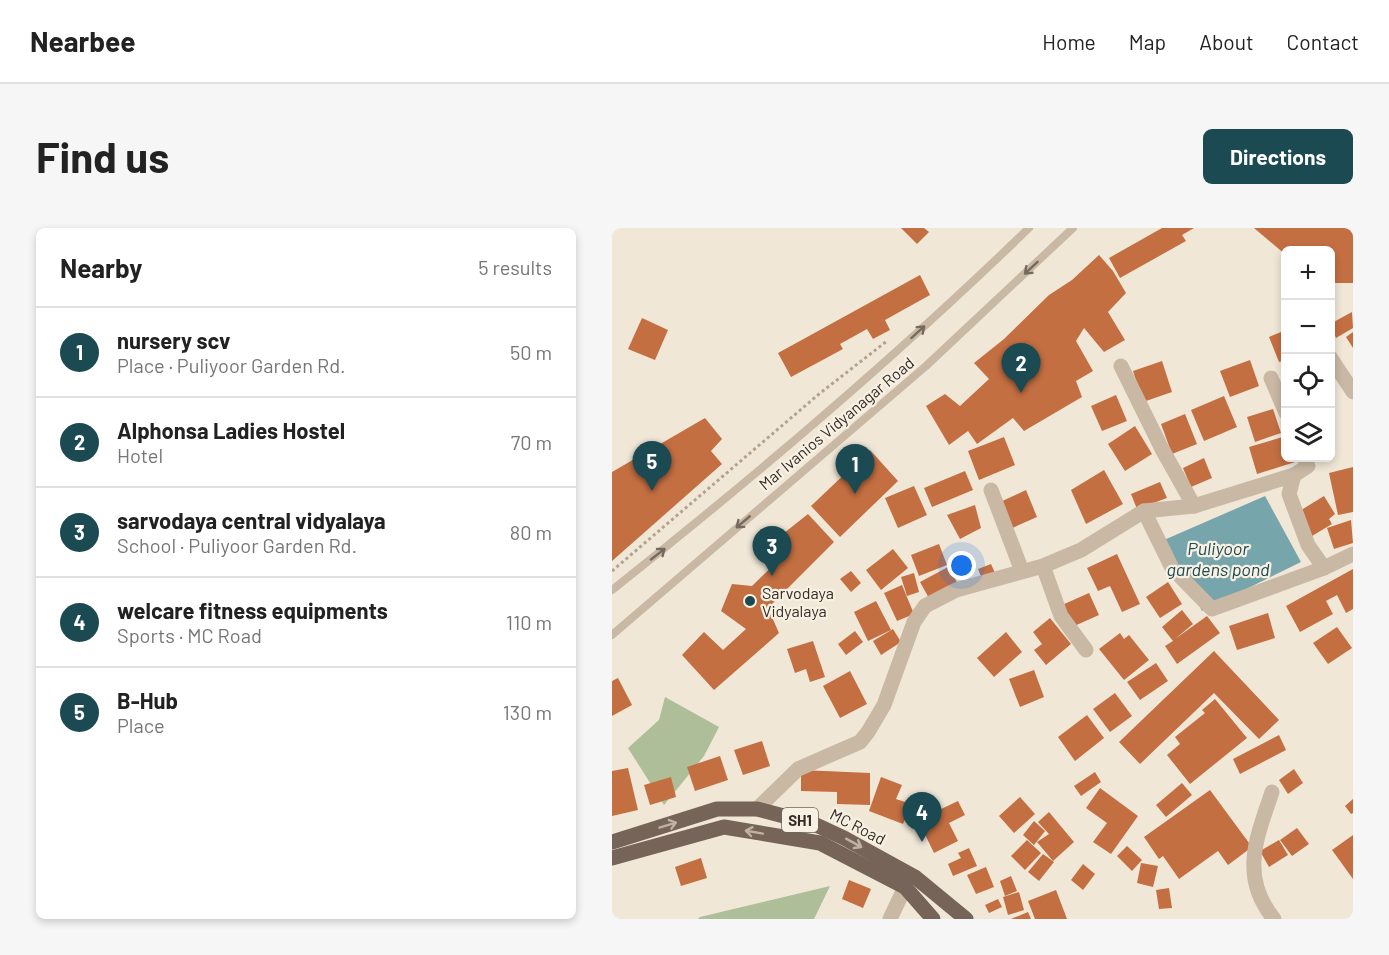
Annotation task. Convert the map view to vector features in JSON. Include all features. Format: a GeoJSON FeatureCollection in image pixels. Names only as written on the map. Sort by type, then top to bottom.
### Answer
{"type":"FeatureCollection","features":[{"type":"Feature","properties":{"kind":"main road","name":"MC Road"},"geometry":{"type":"LineString","coordinates":[[612,842],[717,809],[757,809],[814,824],[844,838],[915,877],[966,919]]}},
{"type":"Feature","properties":{"kind":"main road","name":"MC Road"},"geometry":{"type":"LineString","coordinates":[[612,858],[724,827],[820,843],[905,887],[933,919]]}},
{"type":"Feature","properties":{"kind":"street"},"geometry":{"type":"LineString","coordinates":[[1335,365],[1353,392]]}},
{"type":"Feature","properties":{"kind":"street"},"geometry":{"type":"LineString","coordinates":[[1121,366],[1162,449],[1194,506]]}},
{"type":"Feature","properties":{"kind":"street"},"geometry":{"type":"LineString","coordinates":[[1271,378],[1284,408]]}},
{"type":"Feature","properties":{"kind":"street"},"geometry":{"type":"LineString","coordinates":[[757,809],[798,770],[860,742],[884,705],[914,622],[925,606],[956,590],[1043,566],[1081,550],[1144,511],[1194,506],[1294,475],[1308,466],[1306,462]]}},
{"type":"Feature","properties":{"kind":"street"},"geometry":{"type":"LineString","coordinates":[[1294,475],[1289,494],[1308,545],[1324,568]]}},
{"type":"Feature","properties":{"kind":"street"},"geometry":{"type":"LineString","coordinates":[[991,490],[1022,571]]}},
{"type":"Feature","properties":{"kind":"street"},"geometry":{"type":"LineString","coordinates":[[1144,511],[1172,568],[1212,609],[1324,568],[1353,554]]}},
{"type":"Feature","properties":{"kind":"street"},"geometry":{"type":"LineString","coordinates":[[1043,566],[1061,616],[1086,650]]}},
{"type":"Feature","properties":{"kind":"street"},"geometry":{"type":"LineString","coordinates":[[1272,792],[1252,860],[1256,884],[1274,919]]}},
{"type":"Feature","properties":{"kind":"street"},"geometry":{"type":"LineString","coordinates":[[890,919],[905,887]]}},
{"type":"Feature","properties":{"kind":"lane","name":"Mar Ivanios Vidyanagar Road"},"geometry":{"type":"LineString","coordinates":[[612,590],[678,538],[890,357],[1029,228]]}},
{"type":"Feature","properties":{"kind":"lane","name":"Mar Ivanios Vidyanagar Road"},"geometry":{"type":"LineString","coordinates":[[612,635],[926,366],[1073,228]]}},
{"type":"Feature","properties":{"kind":"path"},"geometry":{"type":"LineString","coordinates":[[612,571],[819,394],[890,339]]}},
{"type":"Feature","properties":{"kind":"green space"},"geometry":{"type":"Polygon","coordinates":[[[665,697],[719,727],[704,756],[664,805],[628,748],[659,720],[665,697]]]}},
{"type":"Feature","properties":{"kind":"green space"},"geometry":{"type":"Polygon","coordinates":[[[830,886],[814,919],[698,919],[700,917],[830,886]]]}},
{"type":"Feature","properties":{"kind":"water","name":"Puliyoor gardens pond"},"geometry":{"type":"Polygon","coordinates":[[[1265,496],[1301,562],[1202,611],[1164,540],[1265,496]]]}},
{"type":"Feature","properties":{"kind":"building"},"geometry":{"type":"Polygon","coordinates":[[[901,228],[924,228],[929,232],[917,244],[901,228]]]}},
{"type":"Feature","properties":{"kind":"building"},"geometry":{"type":"Polygon","coordinates":[[[1162,228],[1194,228],[1182,235],[1186,241],[1120,278],[1109,258],[1162,228]]]}},
{"type":"Feature","properties":{"kind":"building"},"geometry":{"type":"Polygon","coordinates":[[[1254,228],[1353,228],[1353,283],[1335,283],[1335,246],[1281,246],[1281,251],[1254,228]]]}},
{"type":"Feature","properties":{"kind":"building"},"geometry":{"type":"Polygon","coordinates":[[[1099,255],[1113,271],[1126,293],[1108,312],[1125,340],[1104,352],[1084,328],[1076,341],[1093,371],[1076,381],[1082,397],[1024,431],[1013,418],[977,444],[968,431],[949,445],[926,406],[945,394],[960,406],[989,379],[974,363],[1004,339],[1049,295],[1072,280],[1099,255]]]}},
{"type":"Feature","properties":{"kind":"building"},"geometry":{"type":"Polygon","coordinates":[[[920,275],[930,295],[885,320],[890,330],[873,339],[867,329],[840,344],[843,349],[791,377],[778,353],[920,275]]]}},
{"type":"Feature","properties":{"kind":"building"},"geometry":{"type":"Polygon","coordinates":[[[1352,312],[1353,328],[1336,338],[1335,321],[1352,312]]]}},
{"type":"Feature","properties":{"kind":"building"},"geometry":{"type":"Polygon","coordinates":[[[642,318],[668,330],[655,360],[628,349],[642,318]]]}},
{"type":"Feature","properties":{"kind":"building"},"geometry":{"type":"Polygon","coordinates":[[[1281,332],[1281,361],[1279,362],[1269,337],[1281,332]]]}},
{"type":"Feature","properties":{"kind":"building"},"geometry":{"type":"Polygon","coordinates":[[[1353,332],[1353,348],[1346,337],[1353,332]]]}},
{"type":"Feature","properties":{"kind":"building"},"geometry":{"type":"Polygon","coordinates":[[[1250,360],[1259,386],[1230,397],[1220,371],[1250,360]]]}},
{"type":"Feature","properties":{"kind":"building"},"geometry":{"type":"Polygon","coordinates":[[[1162,361],[1172,392],[1143,402],[1133,371],[1162,361]]]}},
{"type":"Feature","properties":{"kind":"building"},"geometry":{"type":"Polygon","coordinates":[[[1116,395],[1127,421],[1102,431],[1091,406],[1116,395]]]}},
{"type":"Feature","properties":{"kind":"building"},"geometry":{"type":"Polygon","coordinates":[[[1224,396],[1237,427],[1204,441],[1191,410],[1224,396]]]}},
{"type":"Feature","properties":{"kind":"building"},"geometry":{"type":"Polygon","coordinates":[[[1273,409],[1281,433],[1255,442],[1247,417],[1273,409]]]}},
{"type":"Feature","properties":{"kind":"building"},"geometry":{"type":"Polygon","coordinates":[[[1185,414],[1197,444],[1172,454],[1161,424],[1185,414]]]}},
{"type":"Feature","properties":{"kind":"building"},"geometry":{"type":"Polygon","coordinates":[[[705,418],[722,439],[711,451],[722,464],[612,561],[612,472],[705,418]]]}},
{"type":"Feature","properties":{"kind":"building"},"geometry":{"type":"Polygon","coordinates":[[[1135,426],[1152,454],[1125,471],[1108,444],[1135,426]]]}},
{"type":"Feature","properties":{"kind":"building"},"geometry":{"type":"Polygon","coordinates":[[[1004,437],[1015,465],[979,480],[968,451],[1004,437]]]}},
{"type":"Feature","properties":{"kind":"building"},"geometry":{"type":"Polygon","coordinates":[[[1281,437],[1281,462],[1295,462],[1257,474],[1249,447],[1281,437]]]}},
{"type":"Feature","properties":{"kind":"building"},"geometry":{"type":"Polygon","coordinates":[[[870,450],[898,481],[840,537],[811,506],[870,450]]]}},
{"type":"Feature","properties":{"kind":"building"},"geometry":{"type":"Polygon","coordinates":[[[1204,458],[1212,478],[1191,487],[1183,468],[1204,458]]]}},
{"type":"Feature","properties":{"kind":"building"},"geometry":{"type":"Polygon","coordinates":[[[1353,467],[1353,512],[1338,515],[1329,473],[1353,467]]]}},
{"type":"Feature","properties":{"kind":"building"},"geometry":{"type":"Polygon","coordinates":[[[1104,470],[1123,504],[1086,524],[1071,490],[1104,470]]]}},
{"type":"Feature","properties":{"kind":"building"},"geometry":{"type":"Polygon","coordinates":[[[965,471],[973,490],[932,507],[924,488],[965,471]]]}},
{"type":"Feature","properties":{"kind":"building"},"geometry":{"type":"Polygon","coordinates":[[[1160,482],[1167,498],[1137,509],[1131,494],[1160,482]]]}},
{"type":"Feature","properties":{"kind":"building"},"geometry":{"type":"Polygon","coordinates":[[[914,486],[927,515],[898,528],[885,498],[914,486]]]}},
{"type":"Feature","properties":{"kind":"building"},"geometry":{"type":"Polygon","coordinates":[[[1026,490],[1037,517],[1010,529],[998,503],[1026,490]]]}},
{"type":"Feature","properties":{"kind":"building"},"geometry":{"type":"Polygon","coordinates":[[[1324,496],[1335,514],[1329,519],[1332,524],[1312,536],[1298,512],[1324,496]]]}},
{"type":"Feature","properties":{"kind":"building"},"geometry":{"type":"Polygon","coordinates":[[[975,505],[981,528],[960,539],[947,515],[975,505]]]}},
{"type":"Feature","properties":{"kind":"building","name":"Sarvodaya Vidyalaya"},"geometry":{"type":"Polygon","coordinates":[[[808,514],[834,542],[768,608],[779,633],[714,690],[682,655],[704,632],[723,650],[746,629],[721,611],[732,584],[752,586],[785,554],[774,541],[808,514]]]}},
{"type":"Feature","properties":{"kind":"building"},"geometry":{"type":"Polygon","coordinates":[[[1351,520],[1353,543],[1334,549],[1327,528],[1351,520]]]}},
{"type":"Feature","properties":{"kind":"building"},"geometry":{"type":"Polygon","coordinates":[[[939,544],[947,565],[919,576],[911,555],[939,544]]]}},
{"type":"Feature","properties":{"kind":"building"},"geometry":{"type":"Polygon","coordinates":[[[893,549],[908,568],[881,590],[866,570],[893,549]]]}},
{"type":"Feature","properties":{"kind":"building"},"geometry":{"type":"Polygon","coordinates":[[[1117,554],[1140,604],[1122,612],[1110,586],[1098,591],[1087,568],[1117,554]]]}},
{"type":"Feature","properties":{"kind":"building"},"geometry":{"type":"Polygon","coordinates":[[[991,564],[995,573],[982,579],[978,569],[991,564]]]}},
{"type":"Feature","properties":{"kind":"building"},"geometry":{"type":"Polygon","coordinates":[[[948,567],[958,584],[930,600],[920,582],[948,567]]]}},
{"type":"Feature","properties":{"kind":"building"},"geometry":{"type":"Polygon","coordinates":[[[1353,569],[1353,609],[1346,613],[1337,595],[1326,601],[1333,614],[1300,632],[1286,606],[1353,569]]]}},
{"type":"Feature","properties":{"kind":"building"},"geometry":{"type":"Polygon","coordinates":[[[851,571],[861,583],[851,592],[840,579],[851,571]]]}},
{"type":"Feature","properties":{"kind":"building"},"geometry":{"type":"Polygon","coordinates":[[[914,573],[919,592],[907,596],[901,577],[914,573]]]}},
{"type":"Feature","properties":{"kind":"building"},"geometry":{"type":"Polygon","coordinates":[[[1168,582],[1182,604],[1160,618],[1146,597],[1168,582]]]}},
{"type":"Feature","properties":{"kind":"building"},"geometry":{"type":"Polygon","coordinates":[[[902,585],[914,614],[897,621],[884,593],[902,585]]]}},
{"type":"Feature","properties":{"kind":"building"},"geometry":{"type":"Polygon","coordinates":[[[1089,593],[1099,615],[1072,627],[1062,605],[1089,593]]]}},
{"type":"Feature","properties":{"kind":"building"},"geometry":{"type":"Polygon","coordinates":[[[876,601],[891,630],[868,641],[854,612],[876,601]]]}},
{"type":"Feature","properties":{"kind":"building"},"geometry":{"type":"Polygon","coordinates":[[[1182,610],[1193,624],[1175,639],[1207,616],[1220,633],[1177,664],[1165,646],[1173,641],[1162,627],[1182,610]]]}},
{"type":"Feature","properties":{"kind":"building"},"geometry":{"type":"Polygon","coordinates":[[[1268,613],[1275,638],[1237,650],[1229,626],[1268,613]]]}},
{"type":"Feature","properties":{"kind":"building"},"geometry":{"type":"Polygon","coordinates":[[[1050,618],[1071,644],[1046,665],[1034,650],[1042,644],[1033,632],[1050,618]]]}},
{"type":"Feature","properties":{"kind":"building"},"geometry":{"type":"Polygon","coordinates":[[[1337,627],[1352,648],[1328,664],[1313,643],[1337,627]]]}},
{"type":"Feature","properties":{"kind":"building"},"geometry":{"type":"Polygon","coordinates":[[[893,629],[901,642],[881,655],[873,641],[893,629]]]}},
{"type":"Feature","properties":{"kind":"building"},"geometry":{"type":"Polygon","coordinates":[[[855,631],[863,642],[846,655],[838,644],[855,631]]]}},
{"type":"Feature","properties":{"kind":"building"},"geometry":{"type":"Polygon","coordinates":[[[1006,632],[1022,652],[994,677],[977,658],[1006,632]]]}},
{"type":"Feature","properties":{"kind":"building"},"geometry":{"type":"Polygon","coordinates":[[[1120,633],[1124,639],[1129,635],[1149,660],[1124,680],[1099,649],[1120,633]]]}},
{"type":"Feature","properties":{"kind":"building"},"geometry":{"type":"Polygon","coordinates":[[[813,641],[825,677],[810,682],[806,669],[795,673],[787,649],[813,641]]]}},
{"type":"Feature","properties":{"kind":"building"},"geometry":{"type":"Polygon","coordinates":[[[1214,651],[1279,720],[1259,739],[1214,693],[1140,764],[1119,742],[1214,651]]]}},
{"type":"Feature","properties":{"kind":"building"},"geometry":{"type":"Polygon","coordinates":[[[1156,663],[1168,681],[1140,700],[1127,682],[1156,663]]]}},
{"type":"Feature","properties":{"kind":"building"},"geometry":{"type":"Polygon","coordinates":[[[1034,670],[1044,697],[1020,707],[1009,679],[1034,670]]]}},
{"type":"Feature","properties":{"kind":"building"},"geometry":{"type":"Polygon","coordinates":[[[850,671],[867,704],[840,718],[823,686],[850,671]]]}},
{"type":"Feature","properties":{"kind":"building"},"geometry":{"type":"Polygon","coordinates":[[[618,678],[632,705],[612,716],[612,681],[618,678]]]}},
{"type":"Feature","properties":{"kind":"building"},"geometry":{"type":"Polygon","coordinates":[[[1115,693],[1132,716],[1110,732],[1093,709],[1115,693]]]}},
{"type":"Feature","properties":{"kind":"building"},"geometry":{"type":"Polygon","coordinates":[[[1215,699],[1247,738],[1190,784],[1167,755],[1180,744],[1175,737],[1205,713],[1202,710],[1215,699]]]}},
{"type":"Feature","properties":{"kind":"building"},"geometry":{"type":"Polygon","coordinates":[[[1087,715],[1104,738],[1075,761],[1058,737],[1087,715]]]}},
{"type":"Feature","properties":{"kind":"building"},"geometry":{"type":"Polygon","coordinates":[[[1279,735],[1286,750],[1240,774],[1233,759],[1279,735]]]}},
{"type":"Feature","properties":{"kind":"building"},"geometry":{"type":"Polygon","coordinates":[[[762,741],[770,766],[743,775],[734,750],[762,741]]]}},
{"type":"Feature","properties":{"kind":"building"},"geometry":{"type":"Polygon","coordinates":[[[720,756],[728,780],[695,791],[687,767],[720,756]]]}},
{"type":"Feature","properties":{"kind":"building"},"geometry":{"type":"Polygon","coordinates":[[[628,768],[638,810],[612,816],[612,771],[628,768]]]}},
{"type":"Feature","properties":{"kind":"building"},"geometry":{"type":"Polygon","coordinates":[[[1294,769],[1303,783],[1288,794],[1279,780],[1294,769]]]}},
{"type":"Feature","properties":{"kind":"building"},"geometry":{"type":"Polygon","coordinates":[[[801,770],[870,773],[870,805],[837,804],[837,792],[801,791],[801,770]]]}},
{"type":"Feature","properties":{"kind":"building"},"geometry":{"type":"Polygon","coordinates":[[[1095,772],[1101,782],[1081,796],[1074,786],[1095,772]]]}},
{"type":"Feature","properties":{"kind":"building"},"geometry":{"type":"Polygon","coordinates":[[[671,777],[676,797],[650,805],[644,785],[671,777]]]}},
{"type":"Feature","properties":{"kind":"building"},"geometry":{"type":"Polygon","coordinates":[[[881,777],[902,785],[896,799],[911,804],[903,824],[869,811],[881,777]]]}},
{"type":"Feature","properties":{"kind":"building"},"geometry":{"type":"Polygon","coordinates":[[[1182,783],[1192,795],[1166,817],[1156,805],[1182,783]]]}},
{"type":"Feature","properties":{"kind":"building"},"geometry":{"type":"Polygon","coordinates":[[[1100,788],[1138,816],[1111,854],[1093,842],[1107,823],[1086,808],[1100,788]]]}},
{"type":"Feature","properties":{"kind":"building"},"geometry":{"type":"Polygon","coordinates":[[[1210,790],[1252,847],[1228,865],[1218,851],[1179,879],[1163,856],[1159,859],[1144,837],[1210,790]]]}},
{"type":"Feature","properties":{"kind":"building"},"geometry":{"type":"Polygon","coordinates":[[[1020,797],[1035,814],[1014,833],[999,816],[1020,797]]]}},
{"type":"Feature","properties":{"kind":"building"},"geometry":{"type":"Polygon","coordinates":[[[1353,799],[1353,813],[1351,814],[1345,806],[1353,799]]]}},
{"type":"Feature","properties":{"kind":"building"},"geometry":{"type":"Polygon","coordinates":[[[958,801],[965,815],[949,823],[958,841],[934,853],[918,820],[958,801]]]}},
{"type":"Feature","properties":{"kind":"building"},"geometry":{"type":"Polygon","coordinates":[[[1049,812],[1074,842],[1053,861],[1037,842],[1049,834],[1038,822],[1049,812]]]}},
{"type":"Feature","properties":{"kind":"building"},"geometry":{"type":"Polygon","coordinates":[[[1034,821],[1045,831],[1034,845],[1023,835],[1034,821]]]}},
{"type":"Feature","properties":{"kind":"building"},"geometry":{"type":"Polygon","coordinates":[[[1297,828],[1309,844],[1292,856],[1280,840],[1297,828]]]}},
{"type":"Feature","properties":{"kind":"building"},"geometry":{"type":"Polygon","coordinates":[[[1353,835],[1353,879],[1332,850],[1353,835]]]}},
{"type":"Feature","properties":{"kind":"building"},"geometry":{"type":"Polygon","coordinates":[[[1027,840],[1041,853],[1025,870],[1011,856],[1027,840]]]}},
{"type":"Feature","properties":{"kind":"building"},"geometry":{"type":"Polygon","coordinates":[[[1279,840],[1288,855],[1269,867],[1260,851],[1279,840]]]}},
{"type":"Feature","properties":{"kind":"building"},"geometry":{"type":"Polygon","coordinates":[[[1127,846],[1142,860],[1132,871],[1117,856],[1127,846]]]}},
{"type":"Feature","properties":{"kind":"building"},"geometry":{"type":"Polygon","coordinates":[[[969,848],[977,866],[953,876],[948,864],[961,858],[958,853],[969,848]]]}},
{"type":"Feature","properties":{"kind":"building"},"geometry":{"type":"Polygon","coordinates":[[[1043,854],[1054,862],[1039,881],[1028,872],[1043,854]]]}},
{"type":"Feature","properties":{"kind":"building"},"geometry":{"type":"Polygon","coordinates":[[[701,858],[707,878],[681,886],[675,867],[701,858]]]}},
{"type":"Feature","properties":{"kind":"building"},"geometry":{"type":"Polygon","coordinates":[[[1141,863],[1158,866],[1153,887],[1137,883],[1141,863]]]}},
{"type":"Feature","properties":{"kind":"building"},"geometry":{"type":"Polygon","coordinates":[[[1083,864],[1095,874],[1083,890],[1071,880],[1083,864]]]}},
{"type":"Feature","properties":{"kind":"building"},"geometry":{"type":"Polygon","coordinates":[[[986,867],[994,887],[976,894],[967,875],[986,867]]]}},
{"type":"Feature","properties":{"kind":"building"},"geometry":{"type":"Polygon","coordinates":[[[1011,876],[1017,891],[1005,896],[1000,881],[1011,876]]]}},
{"type":"Feature","properties":{"kind":"building"},"geometry":{"type":"Polygon","coordinates":[[[849,880],[871,889],[863,908],[842,899],[849,880]]]}},
{"type":"Feature","properties":{"kind":"building"},"geometry":{"type":"Polygon","coordinates":[[[1169,888],[1172,908],[1159,909],[1156,890],[1169,888]]]}},
{"type":"Feature","properties":{"kind":"building"},"geometry":{"type":"Polygon","coordinates":[[[1056,890],[1067,919],[1035,919],[1028,901],[1056,890]]]}},
{"type":"Feature","properties":{"kind":"building"},"geometry":{"type":"Polygon","coordinates":[[[1019,892],[1024,910],[1008,915],[1003,897],[1019,892]]]}},
{"type":"Feature","properties":{"kind":"building"},"geometry":{"type":"Polygon","coordinates":[[[998,899],[1002,907],[989,913],[985,905],[998,899]]]}},
{"type":"Feature","properties":{"kind":"building"},"geometry":{"type":"Polygon","coordinates":[[[1028,912],[1031,919],[1011,919],[1028,912]]]}},
{"type":"Feature","properties":{"kind":"place","name":"Alphonsa Ladies Hostel"},"geometry":{"type":"Point","coordinates":[1021,393]}},
{"type":"Feature","properties":{"kind":"place","name":"B-Hub"},"geometry":{"type":"Point","coordinates":[652,491]}},
{"type":"Feature","properties":{"kind":"place","name":"nursery scv"},"geometry":{"type":"Point","coordinates":[855,494]}},
{"type":"Feature","properties":{"kind":"place","name":"sarvodaya central vidyalaya"},"geometry":{"type":"Point","coordinates":[772,576]}},
{"type":"Feature","properties":{"kind":"place","name":"Sarvodaya Vidyalaya"},"geometry":{"type":"Point","coordinates":[750,601]}},
{"type":"Feature","properties":{"kind":"place","name":"welcare fitness equipments"},"geometry":{"type":"Point","coordinates":[922,842]}}]}
